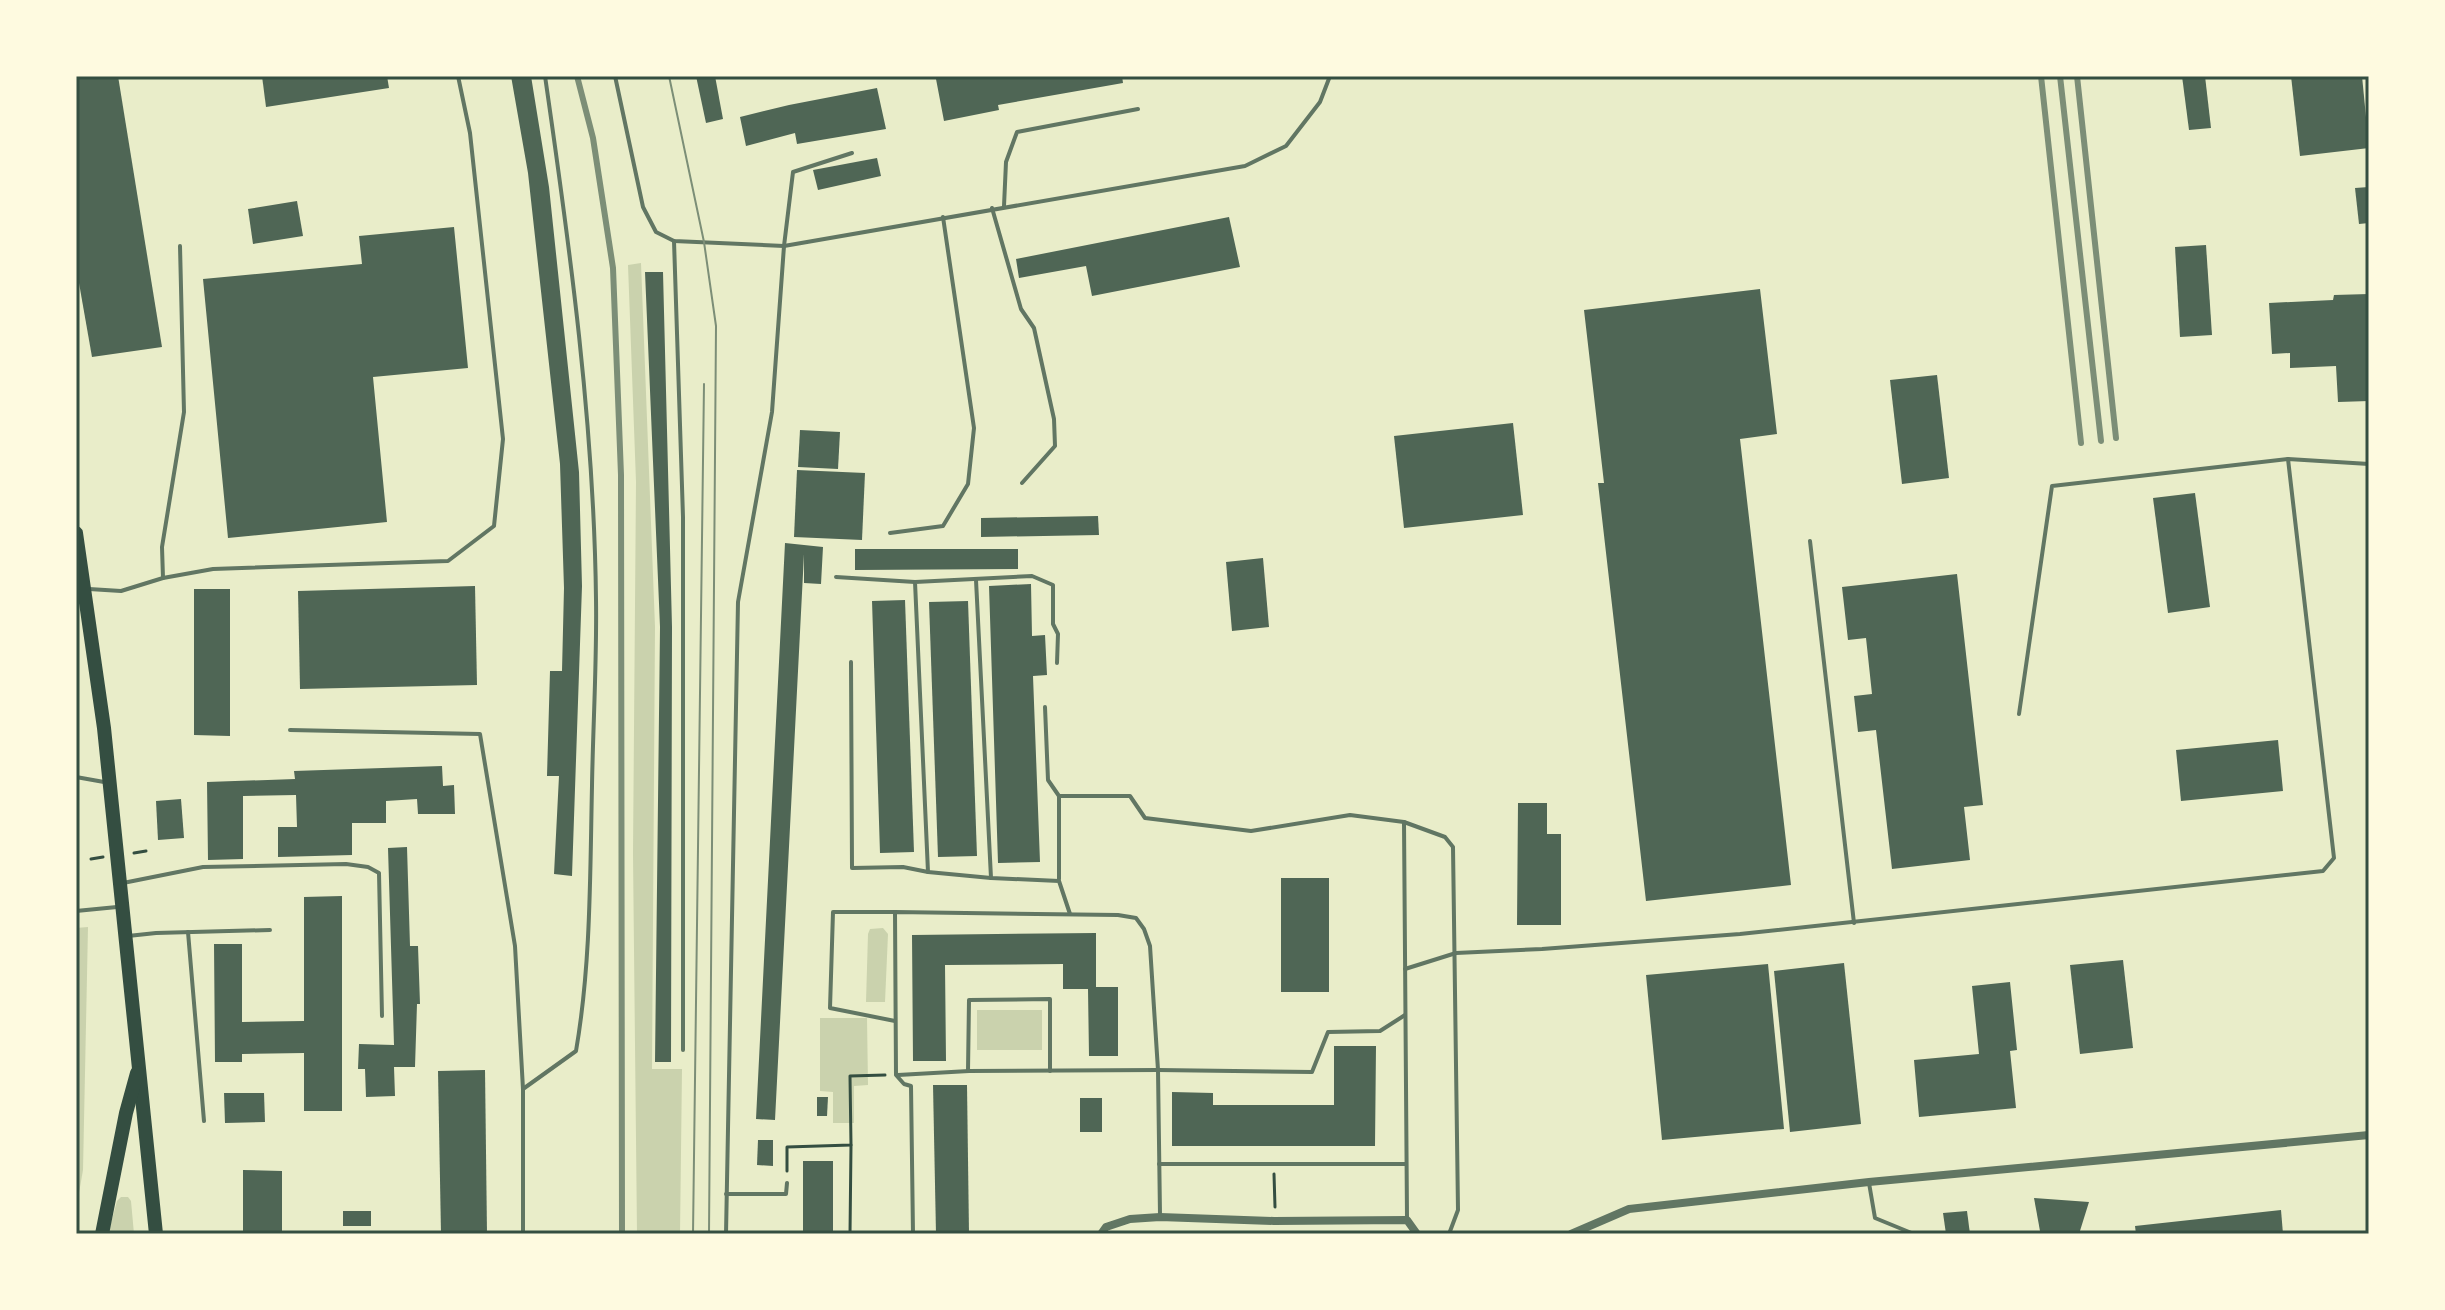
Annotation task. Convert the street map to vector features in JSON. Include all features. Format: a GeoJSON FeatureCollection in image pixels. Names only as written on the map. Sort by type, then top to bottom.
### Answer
{"type":"FeatureCollection","features":[{"type":"Feature","properties":{"kind":"main road"},"geometry":{"type":"LineString","coordinates":[[76,533],[81,588],[110,783],[156,1234]]}},
{"type":"Feature","properties":{"kind":"main road"},"geometry":{"type":"LineString","coordinates":[[102,1234],[139,1064]]}},
{"type":"Feature","properties":{"kind":"street"},"geometry":{"type":"LineString","coordinates":[[1571,1234],[1629,1209],[1869,1182],[2369,1135]]}},
{"type":"Feature","properties":{"kind":"street"},"geometry":{"type":"LineString","coordinates":[[1101,1234],[1106,1227],[1130,1219],[1160,1217],[1274,1221],[1407,1220],[1417,1234]]}},
{"type":"Feature","properties":{"kind":"lane"},"geometry":{"type":"LineString","coordinates":[[81,588],[121,591],[163,578],[213,569],[448,561],[494,526],[503,439],[470,133],[458,76]]}},
{"type":"Feature","properties":{"kind":"lane"},"geometry":{"type":"LineString","coordinates":[[523,1089],[576,1051],[584,1005],[596,598],[587,425],[568,232],[545,76]]}},
{"type":"Feature","properties":{"kind":"lane"},"geometry":{"type":"LineString","coordinates":[[615,76],[643,207],[656,232],[674,241],[784,246],[1245,166],[1286,146],[1320,102],[1330,76]]}},
{"type":"Feature","properties":{"kind":"lane"},"geometry":{"type":"LineString","coordinates":[[1004,206],[1006,162],[1017,132],[1138,109]]}},
{"type":"Feature","properties":{"kind":"lane"},"geometry":{"type":"LineString","coordinates":[[726,1234],[738,602],[772,412],[784,246],[793,172],[852,153]]}},
{"type":"Feature","properties":{"kind":"lane"},"geometry":{"type":"LineString","coordinates":[[992,208],[1021,309],[1034,328],[1054,419],[1055,446],[1022,483]]}},
{"type":"Feature","properties":{"kind":"lane"},"geometry":{"type":"LineString","coordinates":[[890,533],[943,526],[968,484],[974,428],[943,217]]}},
{"type":"Feature","properties":{"kind":"lane"},"geometry":{"type":"LineString","coordinates":[[674,241],[683,517],[683,1050]]}},
{"type":"Feature","properties":{"kind":"lane"},"geometry":{"type":"LineString","coordinates":[[163,578],[162,547],[184,412],[180,246]]}},
{"type":"Feature","properties":{"kind":"lane"},"geometry":{"type":"LineString","coordinates":[[2019,714],[2052,486],[2288,459],[2369,464]]}},
{"type":"Feature","properties":{"kind":"lane"},"geometry":{"type":"LineString","coordinates":[[1405,969],[1456,953],[1542,949],[1854,923],[2323,871],[2334,858],[2288,459]]}},
{"type":"Feature","properties":{"kind":"lane"},"geometry":{"type":"LineString","coordinates":[[1810,541],[1854,923]]}},
{"type":"Feature","properties":{"kind":"lane"},"geometry":{"type":"LineString","coordinates":[[836,577],[915,582],[1032,576],[1053,585],[1053,624],[1058,634],[1057,663]]}},
{"type":"Feature","properties":{"kind":"lane"},"geometry":{"type":"LineString","coordinates":[[976,580],[991,878]]}},
{"type":"Feature","properties":{"kind":"lane"},"geometry":{"type":"LineString","coordinates":[[915,582],[928,872]]}},
{"type":"Feature","properties":{"kind":"lane"},"geometry":{"type":"LineString","coordinates":[[851,662],[852,868],[903,867],[991,878],[1059,881]]}},
{"type":"Feature","properties":{"kind":"lane"},"geometry":{"type":"LineString","coordinates":[[1045,707],[1048,780],[1059,796],[1059,881],[1070,914]]}},
{"type":"Feature","properties":{"kind":"lane"},"geometry":{"type":"LineString","coordinates":[[290,730],[480,734],[515,946],[523,1089],[523,1234]]}},
{"type":"Feature","properties":{"kind":"lane"},"geometry":{"type":"LineString","coordinates":[[76,777],[110,783]]}},
{"type":"Feature","properties":{"kind":"lane"},"geometry":{"type":"LineString","coordinates":[[1059,796],[1130,796],[1145,818],[1251,831],[1350,815],[1404,822],[1445,837],[1453,847],[1456,953],[1458,1210],[1449,1234]]}},
{"type":"Feature","properties":{"kind":"lane"},"geometry":{"type":"LineString","coordinates":[[1404,822],[1407,1220]]}},
{"type":"Feature","properties":{"kind":"lane"},"geometry":{"type":"LineString","coordinates":[[121,884],[203,867],[346,864],[368,867],[379,873],[382,1016]]}},
{"type":"Feature","properties":{"kind":"lane"},"geometry":{"type":"LineString","coordinates":[[76,911],[123,906]]}},
{"type":"Feature","properties":{"kind":"lane"},"geometry":{"type":"LineString","coordinates":[[895,1021],[830,1008],[833,912],[1070,914],[1136,918],[1150,946],[1158,1070],[1160,1217]]}},
{"type":"Feature","properties":{"kind":"lane"},"geometry":{"type":"LineString","coordinates":[[895,912],[896,1075],[904,1084],[911,1086],[913,1234]]}},
{"type":"Feature","properties":{"kind":"lane"},"geometry":{"type":"LineString","coordinates":[[126,937],[270,930]]}},
{"type":"Feature","properties":{"kind":"lane"},"geometry":{"type":"LineString","coordinates":[[188,932],[204,1121]]}},
{"type":"Feature","properties":{"kind":"lane"},"geometry":{"type":"LineString","coordinates":[[968,1071],[969,1000],[1050,999],[1051,1071]]}},
{"type":"Feature","properties":{"kind":"lane"},"geometry":{"type":"LineString","coordinates":[[896,1075],[968,1071],[1312,1072],[1328,1032],[1380,1031],[1406,1014]]}},
{"type":"Feature","properties":{"kind":"lane"},"geometry":{"type":"LineString","coordinates":[[904,1141],[913,1136]]}},
{"type":"Feature","properties":{"kind":"lane"},"geometry":{"type":"LineString","coordinates":[[1159,1164],[1406,1164]]}},
{"type":"Feature","properties":{"kind":"lane"},"geometry":{"type":"LineString","coordinates":[[1869,1182],[1875,1218],[1914,1234]]}},
{"type":"Feature","properties":{"kind":"lane"},"geometry":{"type":"LineString","coordinates":[[726,1194],[786,1194],[787,1183]]}},
{"type":"Feature","properties":{"kind":"path"},"geometry":{"type":"LineString","coordinates":[[850,1234],[850,1076],[896,1075]]}},
{"type":"Feature","properties":{"kind":"path"},"geometry":{"type":"LineString","coordinates":[[787,1183],[787,1147],[851,1145]]}},
{"type":"Feature","properties":{"kind":"path"},"geometry":{"type":"LineString","coordinates":[[1274,1164],[1275,1211]]}},
{"type":"Feature","properties":{"kind":"green space"},"geometry":{"type":"Polygon","coordinates":[[[641,263],[655,627],[652,1069],[682,1069],[680,1234],[637,1234],[633,854],[636,482],[628,265],[641,263]]]}},
{"type":"Feature","properties":{"kind":"green space"},"geometry":{"type":"Polygon","coordinates":[[[88,927],[83,1170],[76,1210],[76,928],[88,927]]]}},
{"type":"Feature","properties":{"kind":"green space"},"geometry":{"type":"Polygon","coordinates":[[[883,928],[888,934],[885,1002],[866,1002],[868,934],[870,929],[883,928]]]}},
{"type":"Feature","properties":{"kind":"green space"},"geometry":{"type":"Polygon","coordinates":[[[977,1010],[1042,1010],[1042,1050],[977,1050],[977,1010]]]}},
{"type":"Feature","properties":{"kind":"green space"},"geometry":{"type":"Polygon","coordinates":[[[820,1018],[867,1018],[868,1085],[854,1086],[854,1123],[833,1123],[833,1092],[820,1091],[820,1018]]]}},
{"type":"Feature","properties":{"kind":"green space"},"geometry":{"type":"Polygon","coordinates":[[[128,1197],[131,1201],[134,1234],[108,1234],[117,1201],[128,1197]]]}},
{"type":"Feature","properties":{"kind":"green space"},"geometry":{"type":"Polygon","coordinates":[[[1375,1231],[1375,1234],[1168,1234],[1375,1231]]]}},
{"type":"Feature","properties":{"kind":"building"},"geometry":{"type":"Polygon","coordinates":[[[76,76],[118,76],[162,347],[92,357],[76,266],[76,76]]]}},
{"type":"Feature","properties":{"kind":"building"},"geometry":{"type":"Polygon","coordinates":[[[262,76],[387,76],[389,88],[266,107],[262,76]]]}},
{"type":"Feature","properties":{"kind":"building"},"geometry":{"type":"Polygon","coordinates":[[[511,76],[531,76],[549,187],[579,472],[582,586],[572,876],[554,874],[559,776],[547,776],[550,671],[562,671],[564,588],[560,464],[528,173],[511,76]]]}},
{"type":"Feature","properties":{"kind":"building"},"geometry":{"type":"Polygon","coordinates":[[[696,76],[715,76],[723,119],[706,123],[696,76]]]}},
{"type":"Feature","properties":{"kind":"building"},"geometry":{"type":"Polygon","coordinates":[[[951,76],[1122,76],[1123,83],[998,105],[999,110],[944,121],[936,79],[951,76]]]}},
{"type":"Feature","properties":{"kind":"building"},"geometry":{"type":"Polygon","coordinates":[[[2182,76],[2205,76],[2211,128],[2189,130],[2182,76]]]}},
{"type":"Feature","properties":{"kind":"building"},"geometry":{"type":"Polygon","coordinates":[[[2291,76],[2362,76],[2369,148],[2300,156],[2291,76]]]}},
{"type":"Feature","properties":{"kind":"building"},"geometry":{"type":"Polygon","coordinates":[[[877,88],[886,129],[797,144],[795,133],[746,146],[740,117],[877,88]]]}},
{"type":"Feature","properties":{"kind":"building"},"geometry":{"type":"Polygon","coordinates":[[[877,158],[881,176],[818,190],[813,170],[877,158]]]}},
{"type":"Feature","properties":{"kind":"building"},"geometry":{"type":"Polygon","coordinates":[[[2369,187],[2369,223],[2359,224],[2355,188],[2369,187]]]}},
{"type":"Feature","properties":{"kind":"building"},"geometry":{"type":"Polygon","coordinates":[[[297,201],[303,236],[253,244],[248,209],[297,201]]]}},
{"type":"Feature","properties":{"kind":"building"},"geometry":{"type":"Polygon","coordinates":[[[1229,217],[1240,267],[1092,296],[1086,266],[1019,278],[1016,259],[1229,217]]]}},
{"type":"Feature","properties":{"kind":"building"},"geometry":{"type":"Polygon","coordinates":[[[454,227],[468,368],[373,377],[387,522],[228,538],[203,279],[362,264],[359,236],[454,227]]]}},
{"type":"Feature","properties":{"kind":"building"},"geometry":{"type":"Polygon","coordinates":[[[2206,245],[2212,335],[2180,337],[2175,247],[2206,245]]]}},
{"type":"Feature","properties":{"kind":"building"},"geometry":{"type":"Polygon","coordinates":[[[645,272],[663,272],[672,627],[671,1062],[655,1062],[660,627],[645,272]]]}},
{"type":"Feature","properties":{"kind":"building"},"geometry":{"type":"Polygon","coordinates":[[[1760,289],[1777,434],[1740,439],[1791,885],[1646,901],[1598,483],[1604,483],[1584,310],[1760,289]]]}},
{"type":"Feature","properties":{"kind":"building"},"geometry":{"type":"Polygon","coordinates":[[[2369,294],[2369,401],[2338,402],[2336,366],[2290,368],[2290,353],[2272,354],[2269,303],[2333,300],[2334,295],[2369,294]]]}},
{"type":"Feature","properties":{"kind":"building"},"geometry":{"type":"Polygon","coordinates":[[[1937,375],[1949,478],[1902,484],[1890,380],[1937,375]]]}},
{"type":"Feature","properties":{"kind":"building"},"geometry":{"type":"Polygon","coordinates":[[[1513,423],[1523,515],[1404,528],[1394,436],[1513,423]]]}},
{"type":"Feature","properties":{"kind":"building"},"geometry":{"type":"Polygon","coordinates":[[[800,430],[840,432],[838,469],[798,467],[800,430]]]}},
{"type":"Feature","properties":{"kind":"building"},"geometry":{"type":"Polygon","coordinates":[[[797,470],[865,473],[862,540],[794,537],[797,470]]]}},
{"type":"Feature","properties":{"kind":"building"},"geometry":{"type":"Polygon","coordinates":[[[2195,493],[2210,607],[2168,613],[2153,498],[2195,493]]]}},
{"type":"Feature","properties":{"kind":"building"},"geometry":{"type":"Polygon","coordinates":[[[1098,516],[1099,535],[981,537],[981,518],[1098,516]]]}},
{"type":"Feature","properties":{"kind":"building"},"geometry":{"type":"Polygon","coordinates":[[[785,543],[823,547],[821,584],[804,583],[804,554],[775,1120],[756,1119],[785,543]]]}},
{"type":"Feature","properties":{"kind":"building"},"geometry":{"type":"Polygon","coordinates":[[[855,549],[1018,549],[1018,569],[855,570],[855,549]]]}},
{"type":"Feature","properties":{"kind":"building"},"geometry":{"type":"Polygon","coordinates":[[[1263,558],[1269,627],[1232,631],[1226,562],[1263,558]]]}},
{"type":"Feature","properties":{"kind":"building"},"geometry":{"type":"Polygon","coordinates":[[[1957,574],[1983,805],[1964,807],[1970,860],[1892,869],[1876,730],[1858,732],[1854,696],[1872,694],[1866,638],[1848,640],[1842,587],[1957,574]]]}},
{"type":"Feature","properties":{"kind":"building"},"geometry":{"type":"Polygon","coordinates":[[[1031,584],[1032,636],[1045,635],[1047,675],[1033,676],[1040,862],[998,863],[989,586],[1031,584]]]}},
{"type":"Feature","properties":{"kind":"building"},"geometry":{"type":"Polygon","coordinates":[[[475,586],[477,685],[300,689],[298,591],[475,586]]]}},
{"type":"Feature","properties":{"kind":"building"},"geometry":{"type":"Polygon","coordinates":[[[194,589],[230,589],[230,736],[194,735],[194,589]]]}},
{"type":"Feature","properties":{"kind":"building"},"geometry":{"type":"Polygon","coordinates":[[[905,600],[914,852],[880,853],[872,601],[905,600]]]}},
{"type":"Feature","properties":{"kind":"building"},"geometry":{"type":"Polygon","coordinates":[[[968,601],[977,856],[938,857],[929,602],[968,601]]]}},
{"type":"Feature","properties":{"kind":"building"},"geometry":{"type":"Polygon","coordinates":[[[2278,740],[2283,791],[2181,801],[2176,750],[2278,740]]]}},
{"type":"Feature","properties":{"kind":"building"},"geometry":{"type":"Polygon","coordinates":[[[442,766],[443,786],[454,785],[455,814],[418,814],[417,799],[386,801],[386,823],[352,823],[352,855],[278,857],[278,827],[297,827],[296,795],[243,796],[243,859],[208,860],[207,782],[295,779],[294,771],[442,766]]]}},
{"type":"Feature","properties":{"kind":"building"},"geometry":{"type":"Polygon","coordinates":[[[181,799],[184,838],[158,840],[156,801],[181,799]]]}},
{"type":"Feature","properties":{"kind":"building"},"geometry":{"type":"Polygon","coordinates":[[[1518,803],[1547,803],[1547,834],[1561,834],[1561,925],[1517,925],[1518,803]]]}},
{"type":"Feature","properties":{"kind":"building"},"geometry":{"type":"Polygon","coordinates":[[[407,847],[410,946],[418,946],[420,1004],[417,1004],[415,1067],[394,1067],[395,1096],[366,1097],[365,1069],[358,1069],[359,1044],[394,1045],[388,848],[407,847]]]}},
{"type":"Feature","properties":{"kind":"building"},"geometry":{"type":"Polygon","coordinates":[[[1281,878],[1329,878],[1329,992],[1281,992],[1281,878]]]}},
{"type":"Feature","properties":{"kind":"building"},"geometry":{"type":"Polygon","coordinates":[[[342,896],[342,1111],[304,1111],[304,1053],[242,1054],[242,1062],[215,1062],[214,944],[242,944],[242,1022],[304,1021],[304,897],[342,896]]]}},
{"type":"Feature","properties":{"kind":"building"},"geometry":{"type":"Polygon","coordinates":[[[1096,933],[1096,987],[1118,987],[1118,1056],[1089,1056],[1088,989],[1063,989],[1063,964],[945,965],[946,1061],[913,1061],[912,935],[1096,933]]]}},
{"type":"Feature","properties":{"kind":"building"},"geometry":{"type":"Polygon","coordinates":[[[2123,960],[2133,1048],[2080,1054],[2070,965],[2123,960]]]}},
{"type":"Feature","properties":{"kind":"building"},"geometry":{"type":"Polygon","coordinates":[[[1844,963],[1861,1124],[1790,1132],[1774,971],[1844,963]]]}},
{"type":"Feature","properties":{"kind":"building"},"geometry":{"type":"Polygon","coordinates":[[[1768,964],[1784,1129],[1662,1140],[1646,975],[1768,964]]]}},
{"type":"Feature","properties":{"kind":"building"},"geometry":{"type":"Polygon","coordinates":[[[2010,982],[2017,1050],[2010,1051],[2016,1108],[1919,1117],[1914,1060],[1979,1054],[1972,986],[2010,982]]]}},
{"type":"Feature","properties":{"kind":"building"},"geometry":{"type":"Polygon","coordinates":[[[1334,1046],[1376,1046],[1375,1146],[1172,1146],[1172,1092],[1213,1093],[1213,1105],[1334,1105],[1334,1046]]]}},
{"type":"Feature","properties":{"kind":"building"},"geometry":{"type":"Polygon","coordinates":[[[485,1070],[487,1234],[441,1234],[438,1071],[485,1070]]]}},
{"type":"Feature","properties":{"kind":"building"},"geometry":{"type":"Polygon","coordinates":[[[933,1085],[967,1085],[969,1234],[936,1234],[933,1085]]]}},
{"type":"Feature","properties":{"kind":"building"},"geometry":{"type":"Polygon","coordinates":[[[224,1093],[264,1093],[265,1122],[225,1123],[224,1093]]]}},
{"type":"Feature","properties":{"kind":"building"},"geometry":{"type":"Polygon","coordinates":[[[817,1097],[828,1097],[827,1116],[817,1116],[817,1097]]]}},
{"type":"Feature","properties":{"kind":"building"},"geometry":{"type":"Polygon","coordinates":[[[1080,1098],[1102,1098],[1102,1132],[1080,1132],[1080,1098]]]}},
{"type":"Feature","properties":{"kind":"building"},"geometry":{"type":"Polygon","coordinates":[[[758,1140],[773,1140],[773,1166],[757,1165],[758,1140]]]}},
{"type":"Feature","properties":{"kind":"building"},"geometry":{"type":"Polygon","coordinates":[[[803,1161],[833,1161],[833,1234],[803,1234],[803,1161]]]}},
{"type":"Feature","properties":{"kind":"building"},"geometry":{"type":"Polygon","coordinates":[[[243,1170],[282,1171],[282,1234],[243,1234],[243,1170]]]}},
{"type":"Feature","properties":{"kind":"building"},"geometry":{"type":"Polygon","coordinates":[[[2034,1198],[2089,1202],[2079,1234],[2040,1231],[2034,1198]]]}},
{"type":"Feature","properties":{"kind":"building"},"geometry":{"type":"Polygon","coordinates":[[[2281,1210],[2283,1234],[2136,1234],[2135,1226],[2281,1210]]]}},
{"type":"Feature","properties":{"kind":"building"},"geometry":{"type":"Polygon","coordinates":[[[343,1211],[371,1211],[371,1226],[343,1226],[343,1211]]]}},
{"type":"Feature","properties":{"kind":"building"},"geometry":{"type":"Polygon","coordinates":[[[1967,1211],[1970,1234],[1946,1234],[1943,1213],[1967,1211]]]}},
{"type":"Feature","properties":{"kind":"tram line"},"geometry":{"type":"LineString","coordinates":[[669,76],[704,242],[716,326],[709,1234]]}},
{"type":"Feature","properties":{"kind":"tram line"},"geometry":{"type":"LineString","coordinates":[[693,1234],[704,384]]}},
{"type":"Feature","properties":{"kind":"railway"},"geometry":{"type":"LineString","coordinates":[[577,76],[593,138],[613,268],[621,475],[622,1234]]}},
{"type":"Feature","properties":{"kind":"railway"},"geometry":{"type":"LineString","coordinates":[[2041,76],[2081,443]]}},
{"type":"Feature","properties":{"kind":"railway"},"geometry":{"type":"LineString","coordinates":[[2060,76],[2101,441]]}},
{"type":"Feature","properties":{"kind":"railway"},"geometry":{"type":"LineString","coordinates":[[2077,76],[2116,438]]}}]}
